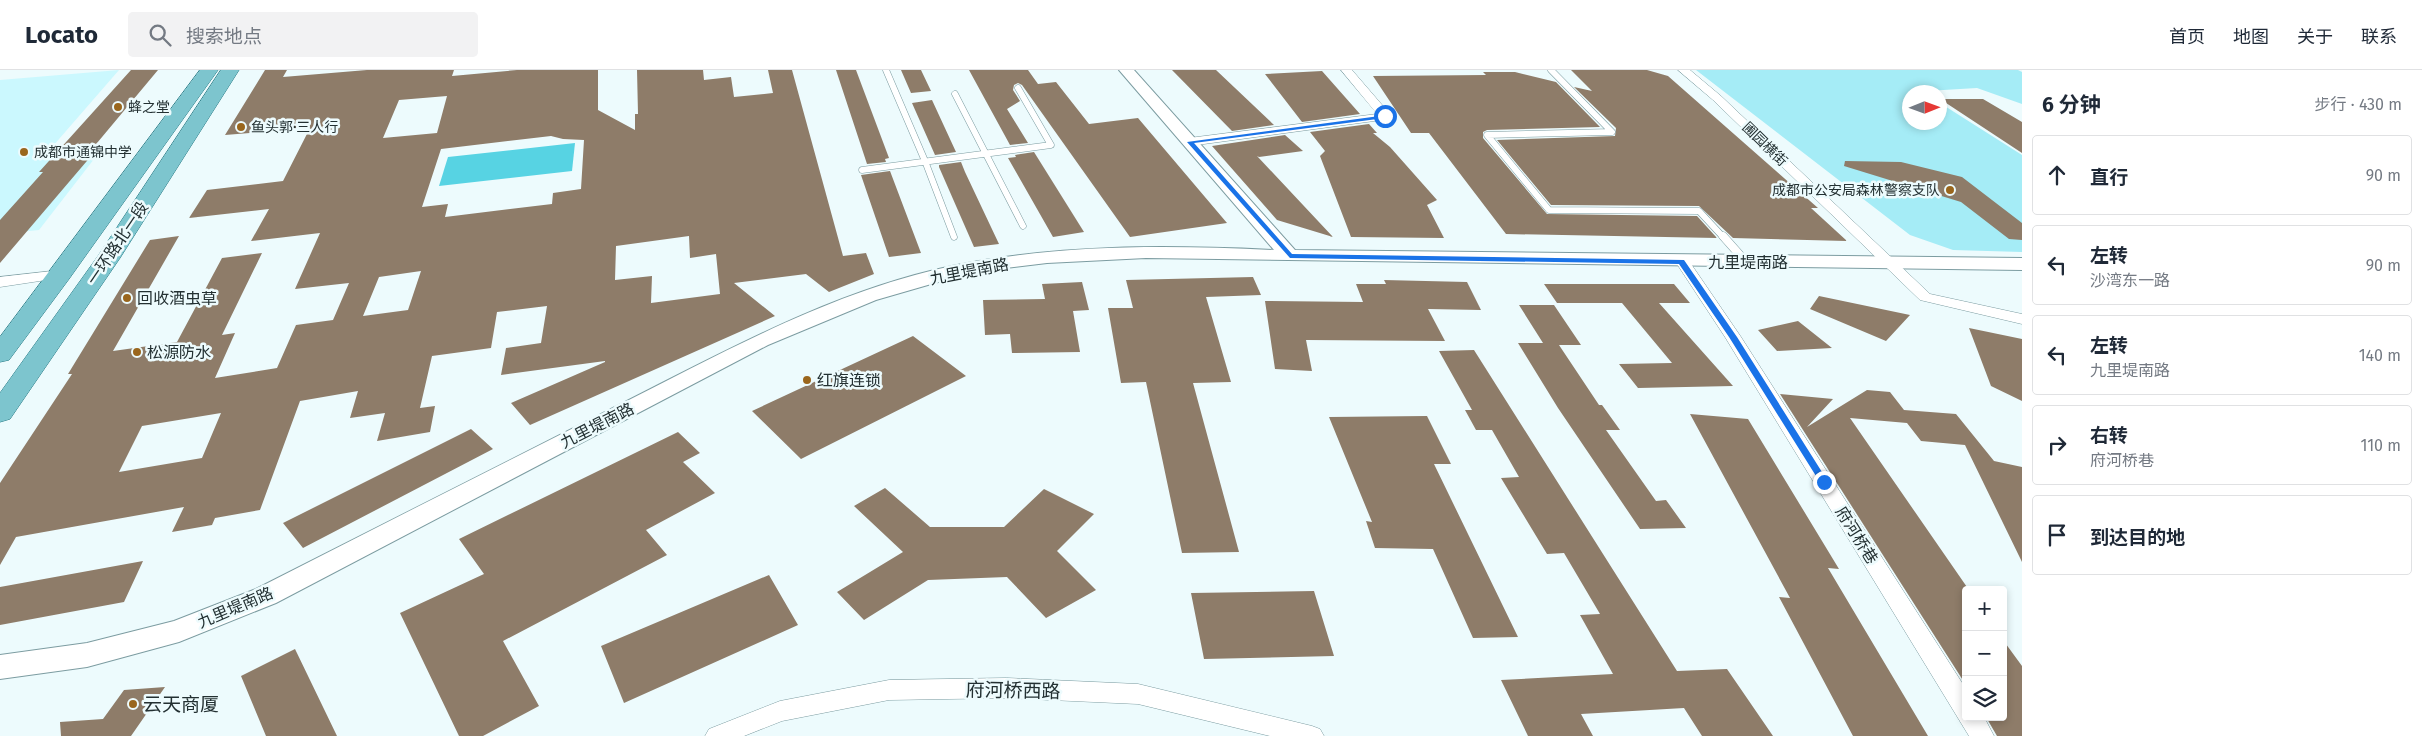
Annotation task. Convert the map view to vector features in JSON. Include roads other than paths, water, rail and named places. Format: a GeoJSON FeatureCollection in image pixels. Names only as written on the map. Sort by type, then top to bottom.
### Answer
{"type":"FeatureCollection","features":[{"type":"Feature","properties":{"kind":"main road","name":"一环路北一段"},"geometry":{"type":"LineString","coordinates":[[0,354],[61,274],[209,70]]}},
{"type":"Feature","properties":{"kind":"main road","name":"一环路北一段"},"geometry":{"type":"LineString","coordinates":[[0,413],[108,258],[230,70]]}},
{"type":"Feature","properties":{"kind":"street"},"geometry":{"type":"LineString","coordinates":[[1126,70],[1290,256]]}},
{"type":"Feature","properties":{"kind":"street"},"geometry":{"type":"LineString","coordinates":[[1189,142],[1385,116],[1346,70]]}},
{"type":"Feature","properties":{"kind":"street","name":"圃园横街"},"geometry":{"type":"LineString","coordinates":[[1683,70],[1717,98],[1925,297],[2022,319]]}},
{"type":"Feature","properties":{"kind":"street","name":"九里堤南路"},"geometry":{"type":"LineString","coordinates":[[0,667],[87,654],[179,631],[266,596],[761,341],[844,305],[907,284],[979,267],[1048,259],[1149,253],[1747,263],[1888,262],[2022,264]]}},
{"type":"Feature","properties":{"kind":"street","name":"府河桥巷"},"geometry":{"type":"LineString","coordinates":[[1682,262],[1733,337],[1962,703]]}},
{"type":"Feature","properties":{"kind":"street"},"geometry":{"type":"LineString","coordinates":[[0,282],[61,274]]}},
{"type":"Feature","properties":{"kind":"street","name":"府河桥西路"},"geometry":{"type":"LineString","coordinates":[[717,736],[780,710],[889,690],[1007,688],[1138,694],[1312,736]]}},
{"type":"Feature","properties":{"kind":"street"},"geometry":{"type":"LineString","coordinates":[[1973,721],[1982,736]]}},
{"type":"Feature","properties":{"kind":"lane"},"geometry":{"type":"LineString","coordinates":[[886,70],[925,161],[954,237]]}},
{"type":"Feature","properties":{"kind":"lane"},"geometry":{"type":"LineString","coordinates":[[1551,70],[1612,132],[1487,135],[1548,210],[1699,211],[1747,263]]}},
{"type":"Feature","properties":{"kind":"lane"},"geometry":{"type":"LineString","coordinates":[[862,170],[1051,145],[1018,88]]}},
{"type":"Feature","properties":{"kind":"lane"},"geometry":{"type":"LineString","coordinates":[[954,94],[987,153],[1024,226]]}},
{"type":"Feature","properties":{"kind":"place","name":"蜂之堂"},"geometry":{"type":"Point","coordinates":[118,107]}},
{"type":"Feature","properties":{"kind":"place","name":"鱼头郭·三人行"},"geometry":{"type":"Point","coordinates":[241,127]}},
{"type":"Feature","properties":{"kind":"place","name":"成都市通锦中学"},"geometry":{"type":"Point","coordinates":[24,152]}},
{"type":"Feature","properties":{"kind":"place","name":"成都市公安局森林警察支队"},"geometry":{"type":"Point","coordinates":[1950,190]}},
{"type":"Feature","properties":{"kind":"place","name":"回收酒虫草"},"geometry":{"type":"Point","coordinates":[127,298]}},
{"type":"Feature","properties":{"kind":"place","name":"松源防水"},"geometry":{"type":"Point","coordinates":[137,352]}},
{"type":"Feature","properties":{"kind":"place","name":"红旗连锁"},"geometry":{"type":"Point","coordinates":[807,380]}},
{"type":"Feature","properties":{"kind":"place","name":"云天商厦"},"geometry":{"type":"Point","coordinates":[133,704]}}]}
